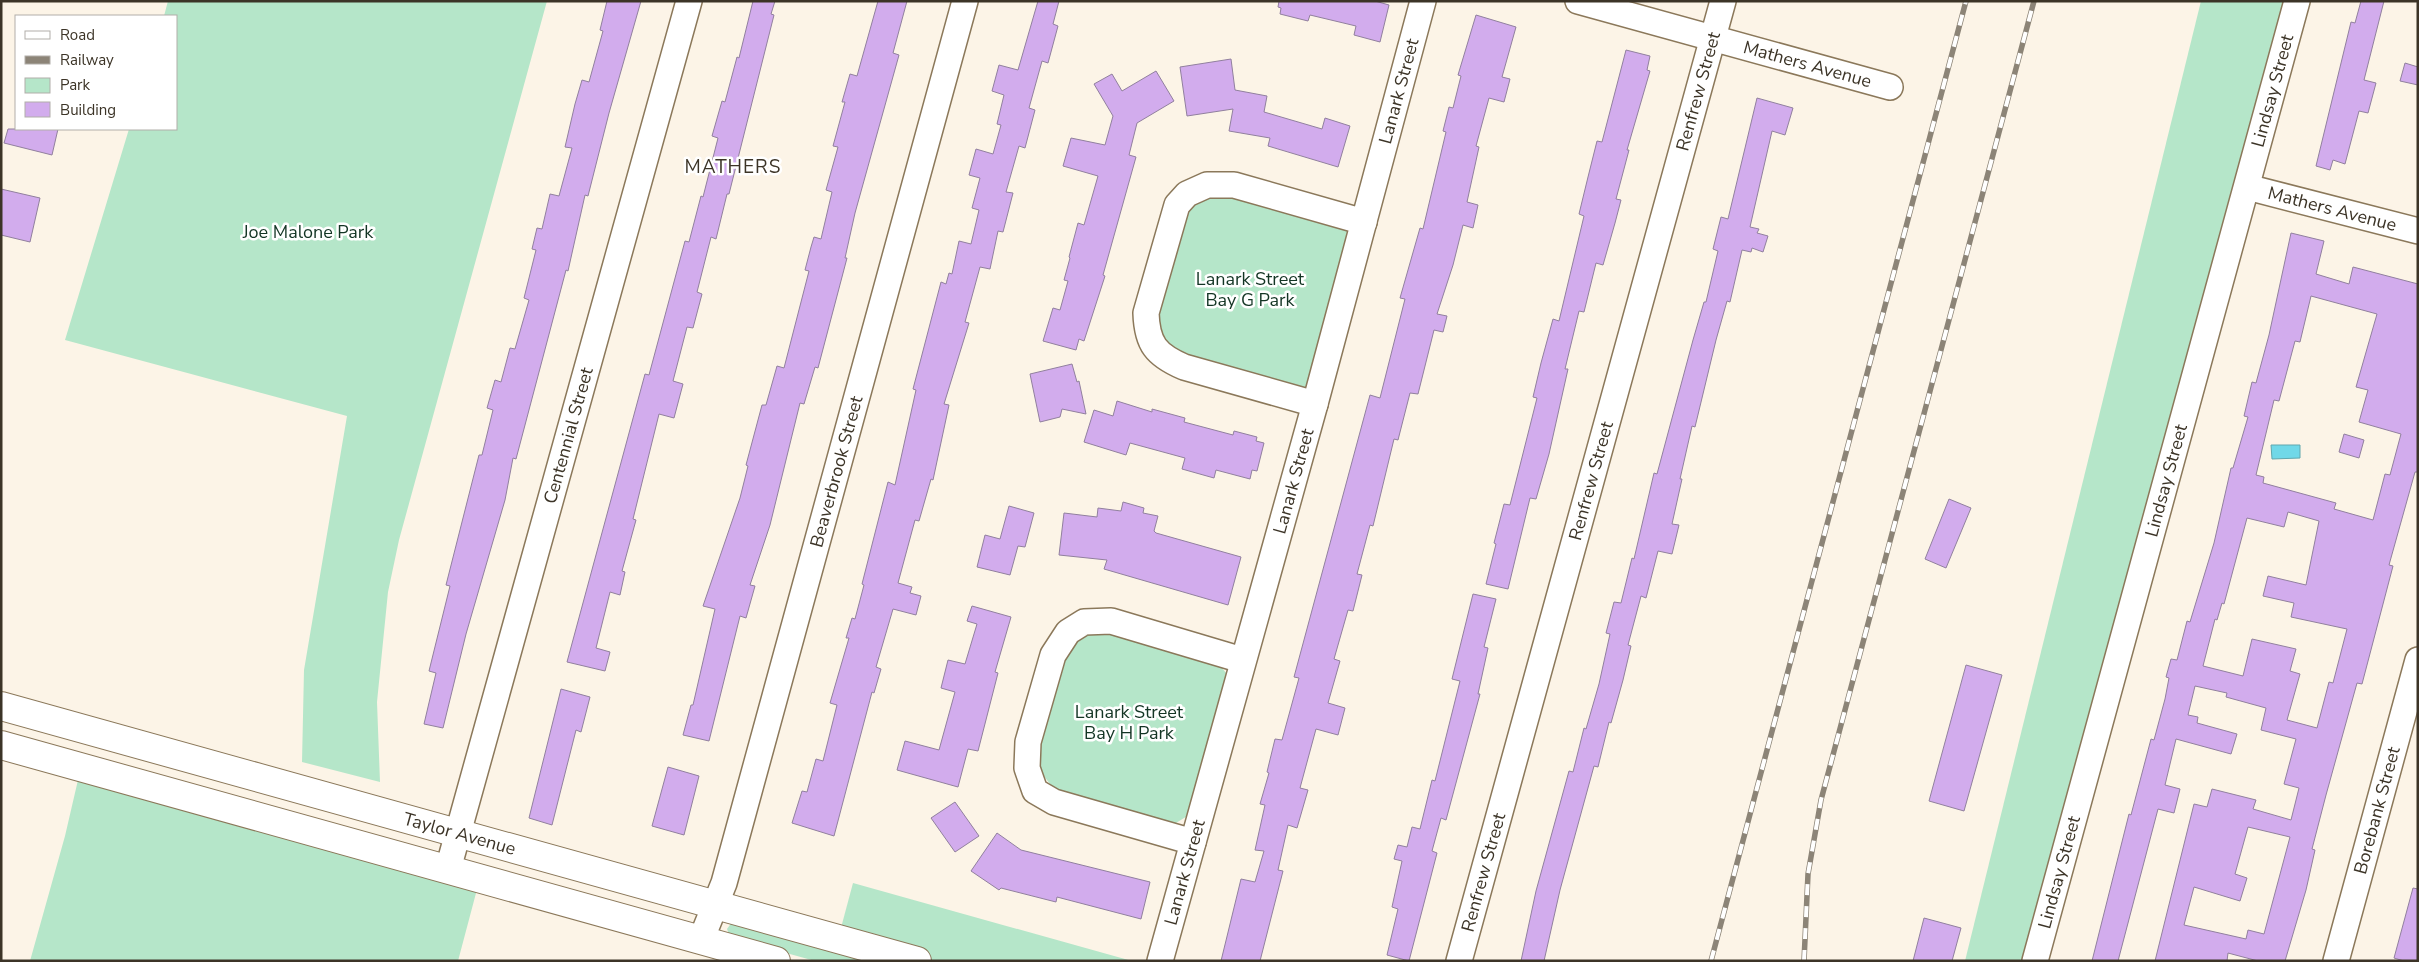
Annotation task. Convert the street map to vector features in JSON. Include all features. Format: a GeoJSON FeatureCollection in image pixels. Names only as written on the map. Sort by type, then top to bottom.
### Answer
{"type":"FeatureCollection","features":[{"type":"Feature","properties":{"kind":"main road","name":"Taylor Avenue"},"geometry":{"type":"LineString","coordinates":[[1,706],[918,961]]}},
{"type":"Feature","properties":{"kind":"main road"},"geometry":{"type":"LineString","coordinates":[[1,745],[776,961]]}},
{"type":"Feature","properties":{"kind":"street","name":"Centennial Street"},"geometry":{"type":"LineString","coordinates":[[448,869],[689,1]]}},
{"type":"Feature","properties":{"kind":"street","name":"Beaverbrook Street"},"geometry":{"type":"LineString","coordinates":[[701,940],[716,904],[965,1]]}},
{"type":"Feature","properties":{"kind":"street","name":"Lanark Street"},"geometry":{"type":"LineString","coordinates":[[1160,961],[1242,660],[1315,404],[1424,1]]}},
{"type":"Feature","properties":{"kind":"street","name":"Mathers Avenue"},"geometry":{"type":"LineString","coordinates":[[1578,1],[1890,87]]}},
{"type":"Feature","properties":{"kind":"street","name":"Renfrew Street"},"geometry":{"type":"LineString","coordinates":[[1459,961],[1723,1]]}},
{"type":"Feature","properties":{"kind":"street","name":"Lindsay Street"},"geometry":{"type":"LineString","coordinates":[[2035,961],[2297,1]]}},
{"type":"Feature","properties":{"kind":"street"},"geometry":{"type":"LineString","coordinates":[[1315,404],[1184,367],[1164,358],[1152,343],[1146,330],[1146,313],[1177,205],[1187,194],[1207,185],[1234,185],[1364,222]]}},
{"type":"Feature","properties":{"kind":"street","name":"Mathers Avenue"},"geometry":{"type":"LineString","coordinates":[[2247,187],[2418,231]]}},
{"type":"Feature","properties":{"kind":"street"},"geometry":{"type":"LineString","coordinates":[[1192,842],[1054,802],[1035,791],[1027,768],[1028,742],[1053,655],[1068,632],[1084,622],[1111,621],[1242,660]]}},
{"type":"Feature","properties":{"kind":"street","name":"Borebank Street"},"geometry":{"type":"LineString","coordinates":[[2336,961],[2418,660]]}},
{"type":"Feature","properties":{"kind":"green space","name":"Joe Malone Park"},"geometry":{"type":"Polygon","coordinates":[[[168,1],[547,1],[399,540],[388,592],[377,702],[380,782],[302,762],[304,670],[347,416],[65,340],[129,130],[178,130],[178,15],[164,15],[168,1]]]}},
{"type":"Feature","properties":{"kind":"green space"},"geometry":{"type":"Polygon","coordinates":[[[2201,1],[2297,1],[2247,187],[2022,961],[1965,961],[2201,1]]]}},
{"type":"Feature","properties":{"kind":"green space","name":"Lanark Street Bay G Park"},"geometry":{"type":"Polygon","coordinates":[[[1207,185],[1364,222],[1315,404],[1152,343],[1177,205],[1207,185]]]}},
{"type":"Feature","properties":{"kind":"green space","name":"Lanark Street Bay H Park"},"geometry":{"type":"Polygon","coordinates":[[[1107,630],[1216,661],[1227,674],[1189,815],[1171,826],[1058,794],[1039,770],[1039,738],[1063,657],[1080,636],[1107,630]]]}},
{"type":"Feature","properties":{"kind":"green space"},"geometry":{"type":"Polygon","coordinates":[[[81,767],[480,878],[458,961],[30,961],[65,836],[81,767]]]}},
{"type":"Feature","properties":{"kind":"green space"},"geometry":{"type":"Polygon","coordinates":[[[853,883],[1132,961],[917,961],[838,939],[853,883]]]}},
{"type":"Feature","properties":{"kind":"green space"},"geometry":{"type":"Polygon","coordinates":[[[732,922],[879,961],[815,961],[733,938],[727,929],[732,922]]]}},
{"type":"Feature","properties":{"kind":"water"},"geometry":{"type":"Polygon","coordinates":[[[2271,445],[2300,445],[2300,458],[2272,459],[2271,445]]]}},
{"type":"Feature","properties":{"kind":"building"},"geometry":{"type":"Polygon","coordinates":[[[607,1],[641,1],[609,113],[588,196],[585,195],[568,271],[566,270],[516,459],[513,458],[505,500],[466,634],[443,728],[424,724],[436,673],[429,671],[450,586],[446,585],[479,455],[482,455],[493,410],[487,408],[495,380],[501,382],[510,348],[515,349],[529,300],[524,298],[536,250],[532,249],[537,228],[542,229],[550,194],[559,196],[572,148],[565,147],[575,104],[582,80],[589,82],[603,31],[600,30],[607,1]]]}},
{"type":"Feature","properties":{"kind":"building"},"geometry":{"type":"Polygon","coordinates":[[[753,1],[775,1],[771,14],[774,15],[729,194],[727,194],[716,239],[711,237],[697,292],[702,294],[693,328],[687,327],[673,381],[683,384],[674,418],[659,414],[633,519],[636,520],[622,571],[625,572],[620,595],[610,592],[596,648],[610,652],[605,671],[567,662],[645,374],[649,375],[685,241],[689,242],[701,196],[703,197],[718,138],[712,136],[722,101],[725,102],[737,57],[739,58],[753,1]]]}},
{"type":"Feature","properties":{"kind":"building"},"geometry":{"type":"Polygon","coordinates":[[[878,1],[907,1],[893,53],[899,55],[855,213],[845,258],[847,258],[818,368],[815,367],[804,404],[800,403],[770,525],[750,585],[755,586],[746,618],[740,616],[709,741],[683,735],[691,705],[693,705],[715,609],[703,606],[740,498],[748,466],[746,465],[762,405],[766,405],[777,366],[784,368],[809,271],[805,270],[811,247],[814,237],[821,239],[832,192],[826,190],[838,147],[833,146],[845,102],[842,102],[850,74],[857,76],[878,1]]]}},
{"type":"Feature","properties":{"kind":"building"},"geometry":{"type":"Polygon","coordinates":[[[1038,1],[1059,1],[1053,24],[1058,26],[1048,63],[1042,61],[1029,108],[1035,110],[1025,148],[1019,146],[1006,192],[1013,193],[1003,232],[998,231],[990,269],[980,267],[965,322],[969,323],[944,404],[949,405],[933,480],[931,479],[919,521],[915,520],[898,583],[912,587],[910,593],[921,596],[916,615],[893,609],[876,667],[881,669],[874,693],[872,692],[834,836],[792,823],[802,791],[807,792],[816,759],[823,761],[837,705],[830,703],[849,638],[846,638],[852,618],[855,619],[888,482],[895,485],[916,390],[913,389],[941,282],[946,284],[949,273],[952,274],[959,241],[971,244],[979,210],[972,208],[980,178],[969,175],[976,149],[993,154],[1001,125],[997,124],[1004,95],[992,91],[999,65],[1018,70],[1038,1]]]}},
{"type":"Feature","properties":{"kind":"building"},"geometry":{"type":"Polygon","coordinates":[[[1279,1],[1375,1],[1389,5],[1380,42],[1354,35],[1356,26],[1310,15],[1308,21],[1280,14],[1279,1]]]}},
{"type":"Feature","properties":{"kind":"building"},"geometry":{"type":"Polygon","coordinates":[[[2361,1],[2384,1],[2364,80],[2376,83],[2368,113],[2359,111],[2345,164],[2333,160],[2330,170],[2316,166],[2351,22],[2355,23],[2361,1]]]}},
{"type":"Feature","properties":{"kind":"building"},"geometry":{"type":"Polygon","coordinates":[[[1476,15],[1516,27],[1502,77],[1510,79],[1504,102],[1489,98],[1476,146],[1479,147],[1467,202],[1478,205],[1473,228],[1463,225],[1453,265],[1437,314],[1447,316],[1443,332],[1434,330],[1418,394],[1410,393],[1398,440],[1394,439],[1373,526],[1370,525],[1357,574],[1362,575],[1353,611],[1348,610],[1334,659],[1340,661],[1328,703],[1345,708],[1338,735],[1316,729],[1300,788],[1308,790],[1297,828],[1288,825],[1278,870],[1283,871],[1260,961],[1221,961],[1241,879],[1255,882],[1264,851],[1255,850],[1265,805],[1260,804],[1269,773],[1267,772],[1275,739],[1282,740],[1299,678],[1294,677],[1370,395],[1380,398],[1405,299],[1400,298],[1420,228],[1423,229],[1446,132],[1443,131],[1449,107],[1453,108],[1461,76],[1458,75],[1476,15]]]}},
{"type":"Feature","properties":{"kind":"building"},"geometry":{"type":"Polygon","coordinates":[[[1626,50],[1650,56],[1647,70],[1650,71],[1627,150],[1629,150],[1616,199],[1621,200],[1615,223],[1603,265],[1596,263],[1584,312],[1579,311],[1565,369],[1568,369],[1549,454],[1536,499],[1530,498],[1508,589],[1486,584],[1504,504],[1510,505],[1537,398],[1533,397],[1553,319],[1559,321],[1584,216],[1579,214],[1597,141],[1602,142],[1626,50]]]}},
{"type":"Feature","properties":{"kind":"building"},"geometry":{"type":"Polygon","coordinates":[[[1231,59],[1235,90],[1267,96],[1264,112],[1322,129],[1325,118],[1350,126],[1338,167],[1268,146],[1270,138],[1229,131],[1233,109],[1187,116],[1180,67],[1231,59]]]}},
{"type":"Feature","properties":{"kind":"building"},"geometry":{"type":"Polygon","coordinates":[[[2405,63],[2418,67],[2418,85],[2400,81],[2405,63]]]}},
{"type":"Feature","properties":{"kind":"building"},"geometry":{"type":"Polygon","coordinates":[[[1156,71],[1174,101],[1137,123],[1129,155],[1136,157],[1103,275],[1105,276],[1084,341],[1079,339],[1076,350],[1043,341],[1053,308],[1060,310],[1068,281],[1064,280],[1078,223],[1084,225],[1098,176],[1063,166],[1071,138],[1105,145],[1113,116],[1094,84],[1112,74],[1122,91],[1156,71]]]}},
{"type":"Feature","properties":{"kind":"building"},"geometry":{"type":"Polygon","coordinates":[[[1757,98],[1793,108],[1785,135],[1772,131],[1750,227],[1759,229],[1757,233],[1768,236],[1763,252],[1752,248],[1751,252],[1742,250],[1730,302],[1727,301],[1716,340],[1695,427],[1692,426],[1672,524],[1679,525],[1672,554],[1658,551],[1646,598],[1641,596],[1628,645],[1631,646],[1623,680],[1611,723],[1609,722],[1598,767],[1594,766],[1560,890],[1544,961],[1521,961],[1536,891],[1569,771],[1573,772],[1584,728],[1586,729],[1599,684],[1610,634],[1606,633],[1614,602],[1621,603],[1632,558],[1634,559],[1654,473],[1657,474],[1693,340],[1704,302],[1706,302],[1718,251],[1713,249],[1721,217],[1728,219],[1757,98]]]}},
{"type":"Feature","properties":{"kind":"building"},"geometry":{"type":"Polygon","coordinates":[[[8,129],[58,130],[52,155],[4,143],[8,129]]]}},
{"type":"Feature","properties":{"kind":"building"},"geometry":{"type":"Polygon","coordinates":[[[1,189],[40,198],[30,242],[1,235],[1,189]]]}},
{"type":"Feature","properties":{"kind":"building"},"geometry":{"type":"Polygon","coordinates":[[[2291,233],[2324,241],[2316,274],[2349,284],[2353,267],[2418,284],[2418,472],[2415,472],[2389,565],[2393,566],[2362,684],[2357,683],[2326,795],[2312,849],[2315,850],[2306,890],[2285,961],[2258,961],[2228,953],[2227,961],[2155,961],[2194,804],[2207,807],[2212,789],[2256,800],[2253,809],[2291,820],[2299,788],[2284,784],[2296,739],[2261,730],[2266,708],[2226,697],[2227,693],[2195,686],[2188,715],[2198,717],[2197,723],[2237,734],[2231,754],[2176,739],[2165,785],[2180,789],[2174,813],[2158,809],[2118,961],[2092,961],[2129,814],[2131,815],[2151,739],[2154,740],[2165,699],[2169,678],[2166,677],[2171,659],[2177,660],[2187,621],[2190,622],[2214,543],[2231,468],[2233,468],[2248,417],[2244,416],[2252,382],[2256,383],[2269,335],[2291,233]],[[2311,296],[2300,342],[2295,341],[2279,401],[2274,400],[2256,475],[2264,477],[2263,483],[2336,503],[2334,509],[2373,520],[2385,474],[2390,475],[2401,434],[2359,422],[2368,390],[2356,387],[2377,314],[2311,296]],[[2288,512],[2284,527],[2247,518],[2224,604],[2222,603],[2217,620],[2215,619],[2203,666],[2243,676],[2252,639],[2296,649],[2290,671],[2300,674],[2287,720],[2317,728],[2329,682],[2333,683],[2347,629],[2291,617],[2294,603],[2263,596],[2268,576],[2306,585],[2319,521],[2288,512]],[[2248,827],[2235,874],[2247,878],[2240,901],[2194,887],[2184,925],[2246,939],[2248,930],[2264,934],[2290,837],[2248,827]]]}},
{"type":"Feature","properties":{"kind":"building"},"geometry":{"type":"Polygon","coordinates":[[[1072,364],[1077,382],[1079,381],[1086,414],[1062,409],[1060,417],[1040,422],[1030,374],[1072,364]]]}},
{"type":"Feature","properties":{"kind":"building"},"geometry":{"type":"Polygon","coordinates":[[[1117,401],[1152,412],[1152,409],[1185,418],[1184,422],[1233,435],[1234,431],[1257,437],[1256,441],[1264,443],[1257,471],[1252,470],[1250,479],[1216,470],[1214,478],[1182,469],[1185,458],[1130,443],[1126,455],[1084,442],[1094,410],[1113,416],[1117,401]]]}},
{"type":"Feature","properties":{"kind":"building"},"geometry":{"type":"Polygon","coordinates":[[[2344,434],[2364,440],[2359,458],[2339,452],[2344,434]]]}},
{"type":"Feature","properties":{"kind":"building"},"geometry":{"type":"Polygon","coordinates":[[[1949,499],[1971,508],[1946,568],[1925,559],[1949,499]]]}},
{"type":"Feature","properties":{"kind":"building"},"geometry":{"type":"Polygon","coordinates":[[[1123,502],[1144,508],[1143,513],[1158,516],[1154,531],[1156,533],[1241,557],[1228,605],[1104,569],[1107,560],[1059,555],[1064,513],[1097,517],[1098,508],[1121,511],[1123,502]]]}},
{"type":"Feature","properties":{"kind":"building"},"geometry":{"type":"Polygon","coordinates":[[[1009,506],[1034,513],[1025,547],[1018,546],[1010,575],[977,567],[985,535],[1000,539],[1009,506]]]}},
{"type":"Feature","properties":{"kind":"building"},"geometry":{"type":"Polygon","coordinates":[[[1473,594],[1496,599],[1484,647],[1488,648],[1478,694],[1480,694],[1446,820],[1441,818],[1432,851],[1437,853],[1409,961],[1387,955],[1398,909],[1392,907],[1402,861],[1394,859],[1398,845],[1407,847],[1412,827],[1420,829],[1432,780],[1435,781],[1460,681],[1452,679],[1473,594]]]}},
{"type":"Feature","properties":{"kind":"building"},"geometry":{"type":"Polygon","coordinates":[[[972,606],[1011,617],[995,672],[998,673],[978,751],[968,749],[958,787],[897,770],[905,741],[939,750],[955,692],[941,688],[948,660],[965,664],[977,624],[967,621],[972,606]]]}},
{"type":"Feature","properties":{"kind":"building"},"geometry":{"type":"Polygon","coordinates":[[[1966,665],[2002,675],[1964,811],[1929,801],[1966,665]]]}},
{"type":"Feature","properties":{"kind":"building"},"geometry":{"type":"Polygon","coordinates":[[[561,689],[590,697],[581,732],[576,730],[552,825],[529,818],[561,689]]]}},
{"type":"Feature","properties":{"kind":"building"},"geometry":{"type":"Polygon","coordinates":[[[668,767],[699,776],[684,835],[652,826],[668,767]]]}},
{"type":"Feature","properties":{"kind":"building"},"geometry":{"type":"Polygon","coordinates":[[[955,802],[979,836],[955,852],[931,818],[955,802]]]}},
{"type":"Feature","properties":{"kind":"building"},"geometry":{"type":"Polygon","coordinates":[[[997,833],[1021,850],[1150,882],[1141,919],[1057,897],[1056,902],[1001,888],[999,890],[971,871],[997,833]]]}},
{"type":"Feature","properties":{"kind":"building"},"geometry":{"type":"Polygon","coordinates":[[[2413,888],[2418,889],[2418,961],[2404,961],[2394,958],[2413,888]]]}},
{"type":"Feature","properties":{"kind":"building"},"geometry":{"type":"Polygon","coordinates":[[[1924,918],[1961,928],[1952,961],[1913,961],[1924,918]]]}},
{"type":"Feature","properties":{"kind":"railway"},"geometry":{"type":"LineString","coordinates":[[1711,961],[1966,1]]}},
{"type":"Feature","properties":{"kind":"railway"},"geometry":{"type":"LineString","coordinates":[[1804,961],[1808,874],[1821,800],[2034,1]]}},
{"type":"Feature","properties":{"kind":"district","name":"MATHERS"},"geometry":{"type":"Point","coordinates":[733,166]}}]}
